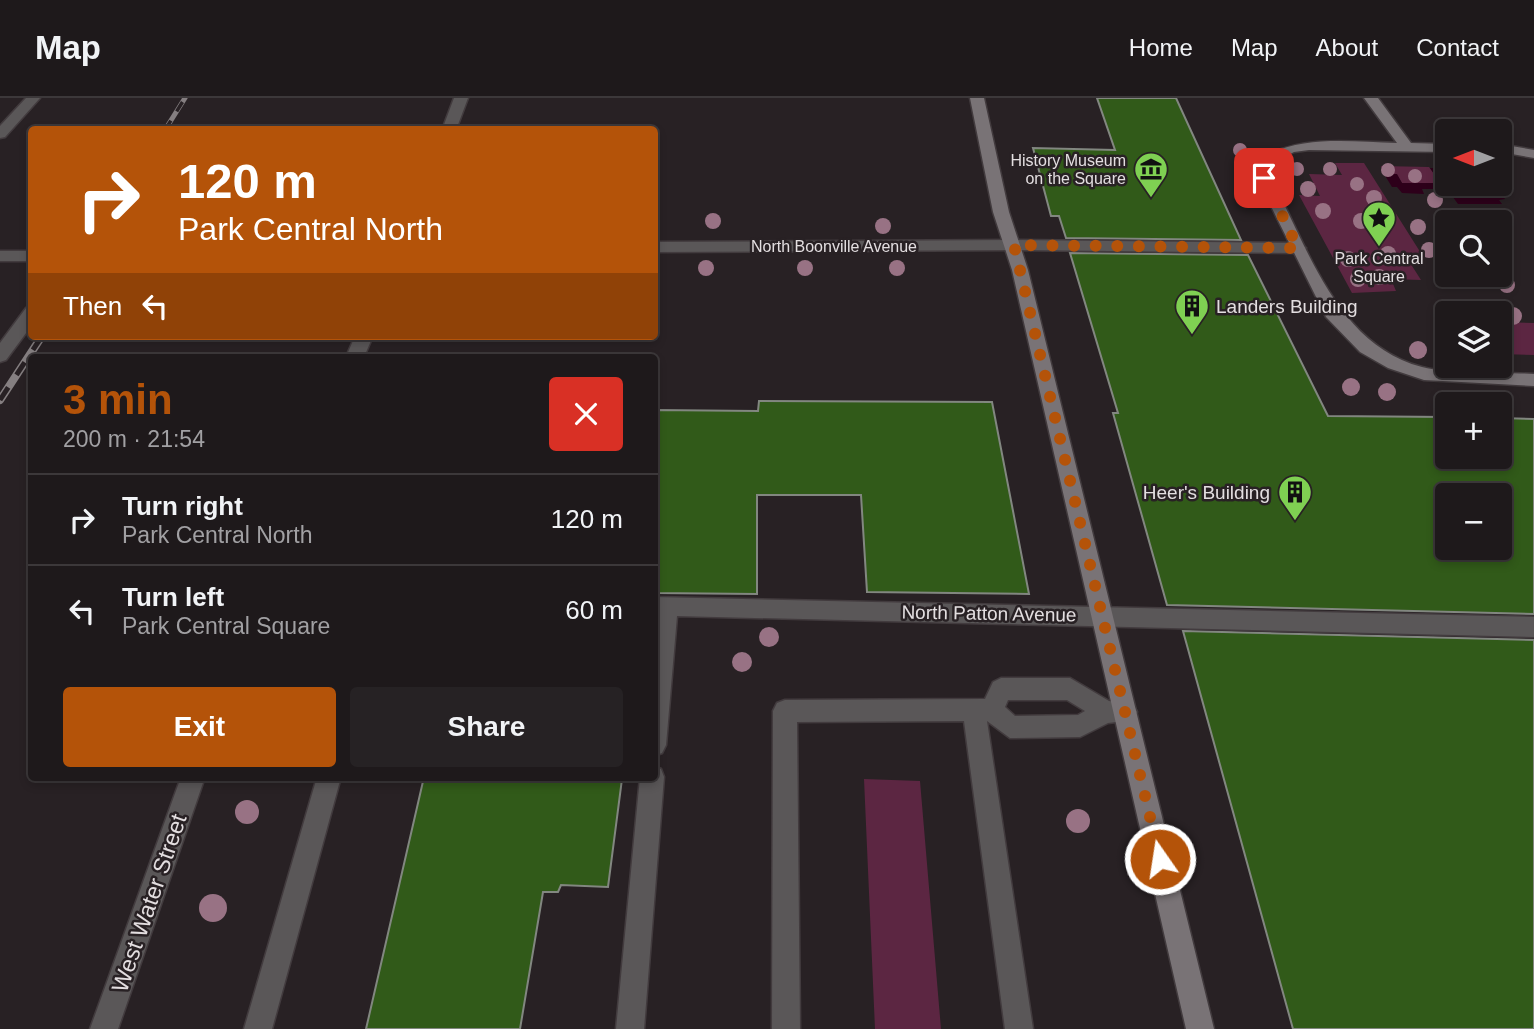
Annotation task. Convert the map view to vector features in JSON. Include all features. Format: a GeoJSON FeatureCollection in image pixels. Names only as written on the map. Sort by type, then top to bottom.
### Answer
{"type":"FeatureCollection","features":[{"type":"Feature","properties":{"kind":"street"},"geometry":{"type":"LineString","coordinates":[[0,134],[33,98]]}},
{"type":"Feature","properties":{"kind":"street"},"geometry":{"type":"LineString","coordinates":[[450,126],[461,98]]}},
{"type":"Feature","properties":{"kind":"street"},"geometry":{"type":"LineString","coordinates":[[977,98],[1001,212],[1014,245],[1102,616],[1116,712],[1200,1029]]}},
{"type":"Feature","properties":{"kind":"street"},"geometry":{"type":"LineString","coordinates":[[1371,98],[1407,147]]}},
{"type":"Feature","properties":{"kind":"street"},"geometry":{"type":"LineString","coordinates":[[1435,148],[1291,148],[1270,159],[1264,171],[1266,186],[1335,317],[1353,338],[1380,356],[1424,374],[1534,380]]}},
{"type":"Feature","properties":{"kind":"street"},"geometry":{"type":"LineString","coordinates":[[1512,150],[1534,154]]}},
{"type":"Feature","properties":{"kind":"street","name":"North Boonville Avenue"},"geometry":{"type":"LineString","coordinates":[[658,247],[1014,245],[1298,248]]}},
{"type":"Feature","properties":{"kind":"street"},"geometry":{"type":"LineString","coordinates":[[0,256],[28,256]]}},
{"type":"Feature","properties":{"kind":"street"},"geometry":{"type":"LineString","coordinates":[[0,356],[28,318]]}},
{"type":"Feature","properties":{"kind":"street"},"geometry":{"type":"LineString","coordinates":[[658,666],[661,606]]}},
{"type":"Feature","properties":{"kind":"street","name":"North Patton Avenue"},"geometry":{"type":"LineString","coordinates":[[661,606],[1534,626]]}},
{"type":"Feature","properties":{"kind":"street"},"geometry":{"type":"LineString","coordinates":[[1019,1029],[983,710],[1001,689],[1070,689],[1116,712]]}},
{"type":"Feature","properties":{"kind":"street"},"geometry":{"type":"LineString","coordinates":[[786,1029],[785,710],[983,710],[1010,727],[1080,726],[1116,712]]}},
{"type":"Feature","properties":{"kind":"street","name":"West Water Street"},"geometry":{"type":"LineString","coordinates":[[104,1029],[192,781]]}},
{"type":"Feature","properties":{"kind":"street"},"geometry":{"type":"LineString","coordinates":[[258,1029],[328,781]]}},
{"type":"Feature","properties":{"kind":"street"},"geometry":{"type":"LineString","coordinates":[[630,1029],[652,781]]}},
{"type":"Feature","properties":{"kind":"shaded area"},"geometry":{"type":"Polygon","coordinates":[[[1335,163],[1364,163],[1424,258],[1407,258],[1421,280],[1391,279],[1396,291],[1352,293],[1299,195],[1320,196],[1309,174],[1342,175],[1335,163]]]}},
{"type":"Feature","properties":{"kind":"shaded area"},"geometry":{"type":"Polygon","coordinates":[[[1381,166],[1429,167],[1435,175],[1435,183],[1402,183],[1397,175],[1384,174],[1381,166]]]}},
{"type":"Feature","properties":{"kind":"shaded area"},"geometry":{"type":"Polygon","coordinates":[[[1384,174],[1397,174],[1402,183],[1435,183],[1435,189],[1422,189],[1424,194],[1402,193],[1397,187],[1392,187],[1384,174]]]}},
{"type":"Feature","properties":{"kind":"shaded area"},"geometry":{"type":"Polygon","coordinates":[[[1452,196],[1503,196],[1505,199],[1499,200],[1502,204],[1458,204],[1452,196]]]}},
{"type":"Feature","properties":{"kind":"shaded area"},"geometry":{"type":"Polygon","coordinates":[[[1512,322],[1534,323],[1534,355],[1512,354],[1512,322]]]}},
{"type":"Feature","properties":{"kind":"shaded area"},"geometry":{"type":"Polygon","coordinates":[[[864,779],[920,781],[941,1029],[875,1029],[864,779]]]}},
{"type":"Feature","properties":{"kind":"building"},"geometry":{"type":"Polygon","coordinates":[[[1097,98],[1176,98],[1241,240],[1066,238],[1059,216],[1051,216],[1033,148],[1115,150],[1097,98]]]}},
{"type":"Feature","properties":{"kind":"building","name":"Heer's Building"},"geometry":{"type":"Polygon","coordinates":[[[1070,253],[1248,255],[1328,416],[1435,417],[1435,469],[1512,469],[1512,418],[1534,419],[1534,614],[1167,605],[1113,413],[1118,413],[1070,253]]]}},
{"type":"Feature","properties":{"kind":"building"},"geometry":{"type":"Polygon","coordinates":[[[759,401],[992,402],[1029,594],[867,592],[861,495],[757,495],[757,594],[658,593],[658,410],[758,411],[759,401]]]}},
{"type":"Feature","properties":{"kind":"building"},"geometry":{"type":"Polygon","coordinates":[[[1183,631],[1534,640],[1534,1029],[1293,1029],[1183,631]]]}},
{"type":"Feature","properties":{"kind":"building"},"geometry":{"type":"Polygon","coordinates":[[[423,781],[622,781],[608,887],[561,885],[558,892],[543,892],[520,1029],[366,1029],[423,781]]]}},
{"type":"Feature","properties":{"kind":"railway"},"geometry":{"type":"LineString","coordinates":[[168,126],[185,98]]}},
{"type":"Feature","properties":{"kind":"railway"},"geometry":{"type":"LineString","coordinates":[[30,354],[39,340]]}},
{"type":"Feature","properties":{"kind":"railway"},"geometry":{"type":"LineString","coordinates":[[0,400],[28,357]]}},
{"type":"Feature","properties":{"kind":"place","name":"History Museum on the Square"},"geometry":{"type":"Point","coordinates":[1151,199]}},
{"type":"Feature","properties":{"kind":"place","name":"Park Central Square"},"geometry":{"type":"Point","coordinates":[1379,248]}},
{"type":"Feature","properties":{"kind":"place","name":"Landers Building"},"geometry":{"type":"Point","coordinates":[1192,336]}},
{"type":"Feature","properties":{"kind":"place","name":"Heer's Building"},"geometry":{"type":"Point","coordinates":[1295,522]}},
{"type":"Feature","properties":{"kind":"route"},"geometry":{"type":"LineString","coordinates":[[1160,859],[1014,245],[1298,248],[1264,178]]}}]}
